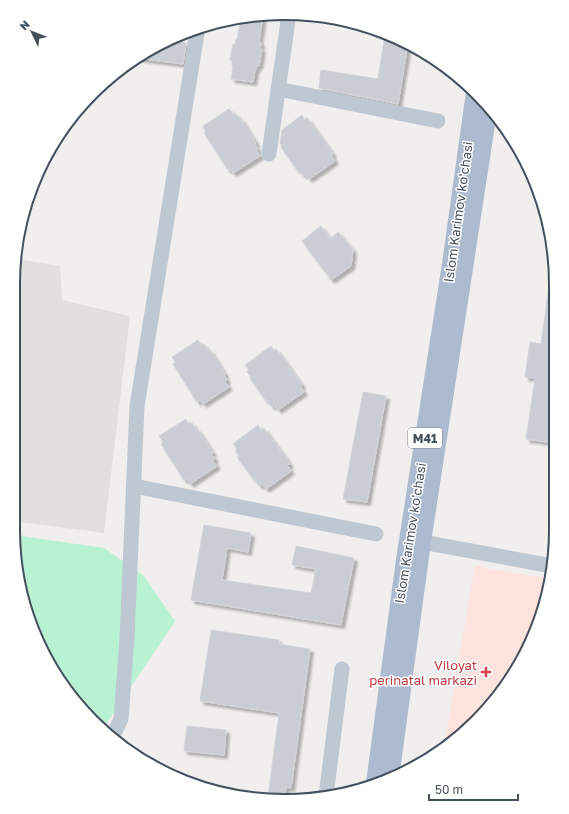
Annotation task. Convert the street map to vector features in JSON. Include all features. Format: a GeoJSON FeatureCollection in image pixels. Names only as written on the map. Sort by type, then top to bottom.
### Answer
{"type":"FeatureCollection","features":[{"type":"Feature","properties":{"kind":"main road","name":"Islom Karimov ko'chasi"},"geometry":{"type":"LineString","coordinates":[[387,773],[405,560],[451,264],[474,99]]}},
{"type":"Feature","properties":{"kind":"main road","name":"Islom Karimov ko'chasi"},"geometry":{"type":"LineString","coordinates":[[388,773],[487,114]]}},
{"type":"Feature","properties":{"kind":"street"},"geometry":{"type":"LineString","coordinates":[[269,154],[288,20]]}},
{"type":"Feature","properties":{"kind":"street"},"geometry":{"type":"LineString","coordinates":[[115,732],[121,719],[127,638],[137,406],[197,35]]}},
{"type":"Feature","properties":{"kind":"street"},"geometry":{"type":"LineString","coordinates":[[278,89],[438,121]]}},
{"type":"Feature","properties":{"kind":"street"},"geometry":{"type":"LineString","coordinates":[[134,486],[376,534]]}},
{"type":"Feature","properties":{"kind":"street"},"geometry":{"type":"LineString","coordinates":[[422,542],[547,565]]}},
{"type":"Feature","properties":{"kind":"street"},"geometry":{"type":"LineString","coordinates":[[331,790],[342,669]]}},
{"type":"Feature","properties":{"kind":"shaded area"},"geometry":{"type":"Polygon","coordinates":[[[21,260],[60,266],[62,300],[130,316],[104,533],[20,522],[20,284],[21,260]]]}},
{"type":"Feature","properties":{"kind":"shaded area","name":"Viloyat perinatal markazi"},"geometry":{"type":"Polygon","coordinates":[[[475,566],[545,578],[535,615],[514,662],[494,691],[472,717],[445,739],[475,566]]]}},
{"type":"Feature","properties":{"kind":"green space"},"geometry":{"type":"Polygon","coordinates":[[[20,536],[104,548],[144,576],[175,621],[106,724],[97,717],[75,691],[55,662],[40,631],[25,581],[22,564],[20,536]]]}},
{"type":"Feature","properties":{"kind":"building"},"geometry":{"type":"Polygon","coordinates":[[[262,21],[259,42],[261,43],[260,49],[262,49],[259,66],[257,65],[255,70],[253,82],[231,79],[233,67],[232,61],[230,60],[233,44],[235,44],[240,24],[262,21]]]}},
{"type":"Feature","properties":{"kind":"building"},"geometry":{"type":"Polygon","coordinates":[[[384,39],[407,50],[398,104],[319,88],[321,70],[378,79],[384,39]]]}},
{"type":"Feature","properties":{"kind":"building"},"geometry":{"type":"Polygon","coordinates":[[[178,42],[186,43],[183,64],[146,59],[178,42]]]}},
{"type":"Feature","properties":{"kind":"building"},"geometry":{"type":"Polygon","coordinates":[[[229,109],[233,114],[235,113],[240,120],[241,119],[256,143],[254,143],[258,149],[256,150],[260,156],[233,173],[230,169],[228,170],[204,133],[206,132],[203,126],[229,109]]]}},
{"type":"Feature","properties":{"kind":"building"},"geometry":{"type":"Polygon","coordinates":[[[302,115],[305,120],[307,118],[333,154],[331,155],[335,161],[309,179],[305,174],[303,175],[298,169],[297,170],[281,147],[282,146],[280,143],[282,130],[302,115]]]}},
{"type":"Feature","properties":{"kind":"building"},"geometry":{"type":"Polygon","coordinates":[[[321,226],[330,239],[338,232],[353,250],[351,266],[331,280],[302,241],[321,226]]]}},
{"type":"Feature","properties":{"kind":"building"},"geometry":{"type":"Polygon","coordinates":[[[548,292],[549,442],[526,439],[535,378],[525,377],[530,342],[541,344],[548,292]]]}},
{"type":"Feature","properties":{"kind":"building"},"geometry":{"type":"Polygon","coordinates":[[[198,340],[202,346],[204,344],[209,351],[210,350],[225,374],[224,375],[227,380],[225,382],[229,387],[203,404],[200,400],[197,402],[173,364],[176,363],[172,357],[198,340]]]}},
{"type":"Feature","properties":{"kind":"building"},"geometry":{"type":"Polygon","coordinates":[[[271,346],[274,351],[276,349],[302,385],[300,386],[304,392],[278,410],[274,405],[272,407],[267,400],[266,401],[250,378],[251,377],[247,372],[249,370],[245,365],[271,346]]]}},
{"type":"Feature","properties":{"kind":"building"},"geometry":{"type":"Polygon","coordinates":[[[363,392],[386,396],[367,502],[343,499],[363,392]]]}},
{"type":"Feature","properties":{"kind":"building"},"geometry":{"type":"Polygon","coordinates":[[[186,419],[189,425],[192,423],[196,430],[197,429],[213,453],[211,454],[215,459],[213,461],[217,466],[190,484],[187,479],[184,480],[161,444],[163,442],[159,436],[186,419]]]}},
{"type":"Feature","properties":{"kind":"building"},"geometry":{"type":"Polygon","coordinates":[[[258,425],[261,430],[264,428],[290,464],[287,465],[291,471],[266,489],[262,484],[259,486],[237,457],[239,456],[235,451],[237,449],[233,444],[258,425]]]}},
{"type":"Feature","properties":{"kind":"building"},"geometry":{"type":"Polygon","coordinates":[[[204,525],[251,533],[248,552],[227,548],[222,580],[311,593],[316,569],[292,565],[296,546],[354,558],[341,625],[191,600],[204,525]]]}},
{"type":"Feature","properties":{"kind":"building"},"geometry":{"type":"Polygon","coordinates":[[[211,630],[279,640],[278,644],[310,649],[291,788],[286,787],[285,794],[269,793],[279,713],[200,701],[211,630]]]}},
{"type":"Feature","properties":{"kind":"building"},"geometry":{"type":"Polygon","coordinates":[[[187,726],[226,730],[224,755],[184,751],[187,726]]]}},
{"type":"Feature","properties":{"kind":"place","name":"Viloyat perinatal markazi"},"geometry":{"type":"Point","coordinates":[486,672]}}]}
